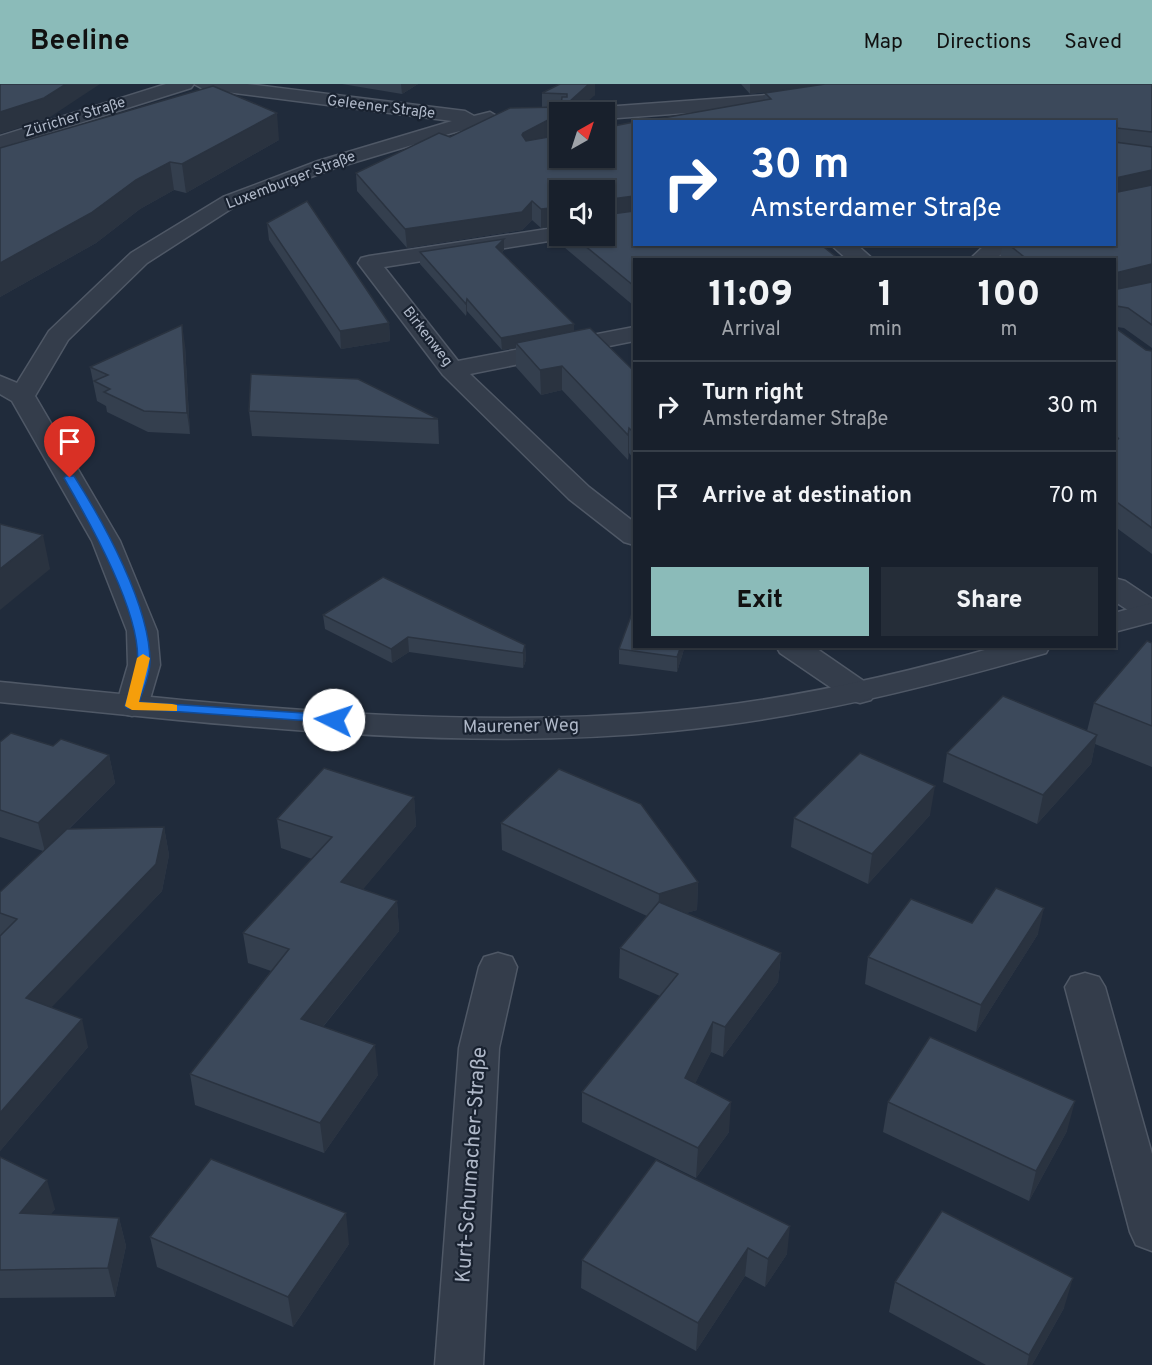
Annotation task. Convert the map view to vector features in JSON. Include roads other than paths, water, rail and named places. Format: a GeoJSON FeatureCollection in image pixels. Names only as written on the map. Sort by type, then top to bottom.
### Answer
{"type":"FeatureCollection","features":[{"type":"Feature","properties":{"kind":"street","name":"Züricher Straße"},"geometry":{"type":"LineString","coordinates":[[0,142],[185,84]]}},
{"type":"Feature","properties":{"kind":"street","name":"Geleener Straße"},"geometry":{"type":"LineString","coordinates":[[203,84],[322,101],[490,118],[512,118]]}},
{"type":"Feature","properties":{"kind":"street"},"geometry":{"type":"LineString","coordinates":[[615,112],[654,111],[766,101],[889,84]]}},
{"type":"Feature","properties":{"kind":"street","name":"Luxemburger Straße"},"geometry":{"type":"LineString","coordinates":[[11,390],[58,336],[139,258],[230,201],[325,165],[447,128],[490,118]]}},
{"type":"Feature","properties":{"kind":"street","name":"Birkenweg"},"geometry":{"type":"LineString","coordinates":[[549,235],[369,263],[452,370],[579,493],[633,535]]}},
{"type":"Feature","properties":{"kind":"street"},"geometry":{"type":"LineString","coordinates":[[845,246],[860,258]]}},
{"type":"Feature","properties":{"kind":"street"},"geometry":{"type":"LineString","coordinates":[[983,258],[998,246]]}},
{"type":"Feature","properties":{"kind":"street"},"geometry":{"type":"LineString","coordinates":[[452,370],[633,334]]}},
{"type":"Feature","properties":{"kind":"street"},"geometry":{"type":"LineString","coordinates":[[11,390],[106,541],[142,631],[144,665],[132,706]]}},
{"type":"Feature","properties":{"kind":"street"},"geometry":{"type":"LineString","coordinates":[[1116,588],[1151,612]]}},
{"type":"Feature","properties":{"kind":"street"},"geometry":{"type":"LineString","coordinates":[[1116,622],[1151,612]]}},
{"type":"Feature","properties":{"kind":"street"},"geometry":{"type":"LineString","coordinates":[[794,648],[860,693]]}},
{"type":"Feature","properties":{"kind":"street","name":"Maurener Weg"},"geometry":{"type":"LineString","coordinates":[[0,692],[132,706],[469,729],[620,725],[748,712],[860,693],[1028,648]]}},
{"type":"Feature","properties":{"kind":"street","name":"Kurt-Schumacher-Straße"},"geometry":{"type":"LineString","coordinates":[[459,1365],[479,1048],[498,967]]}},
{"type":"Feature","properties":{"kind":"street"},"geometry":{"type":"LineString","coordinates":[[1085,987],[1152,1232]]}}]}
